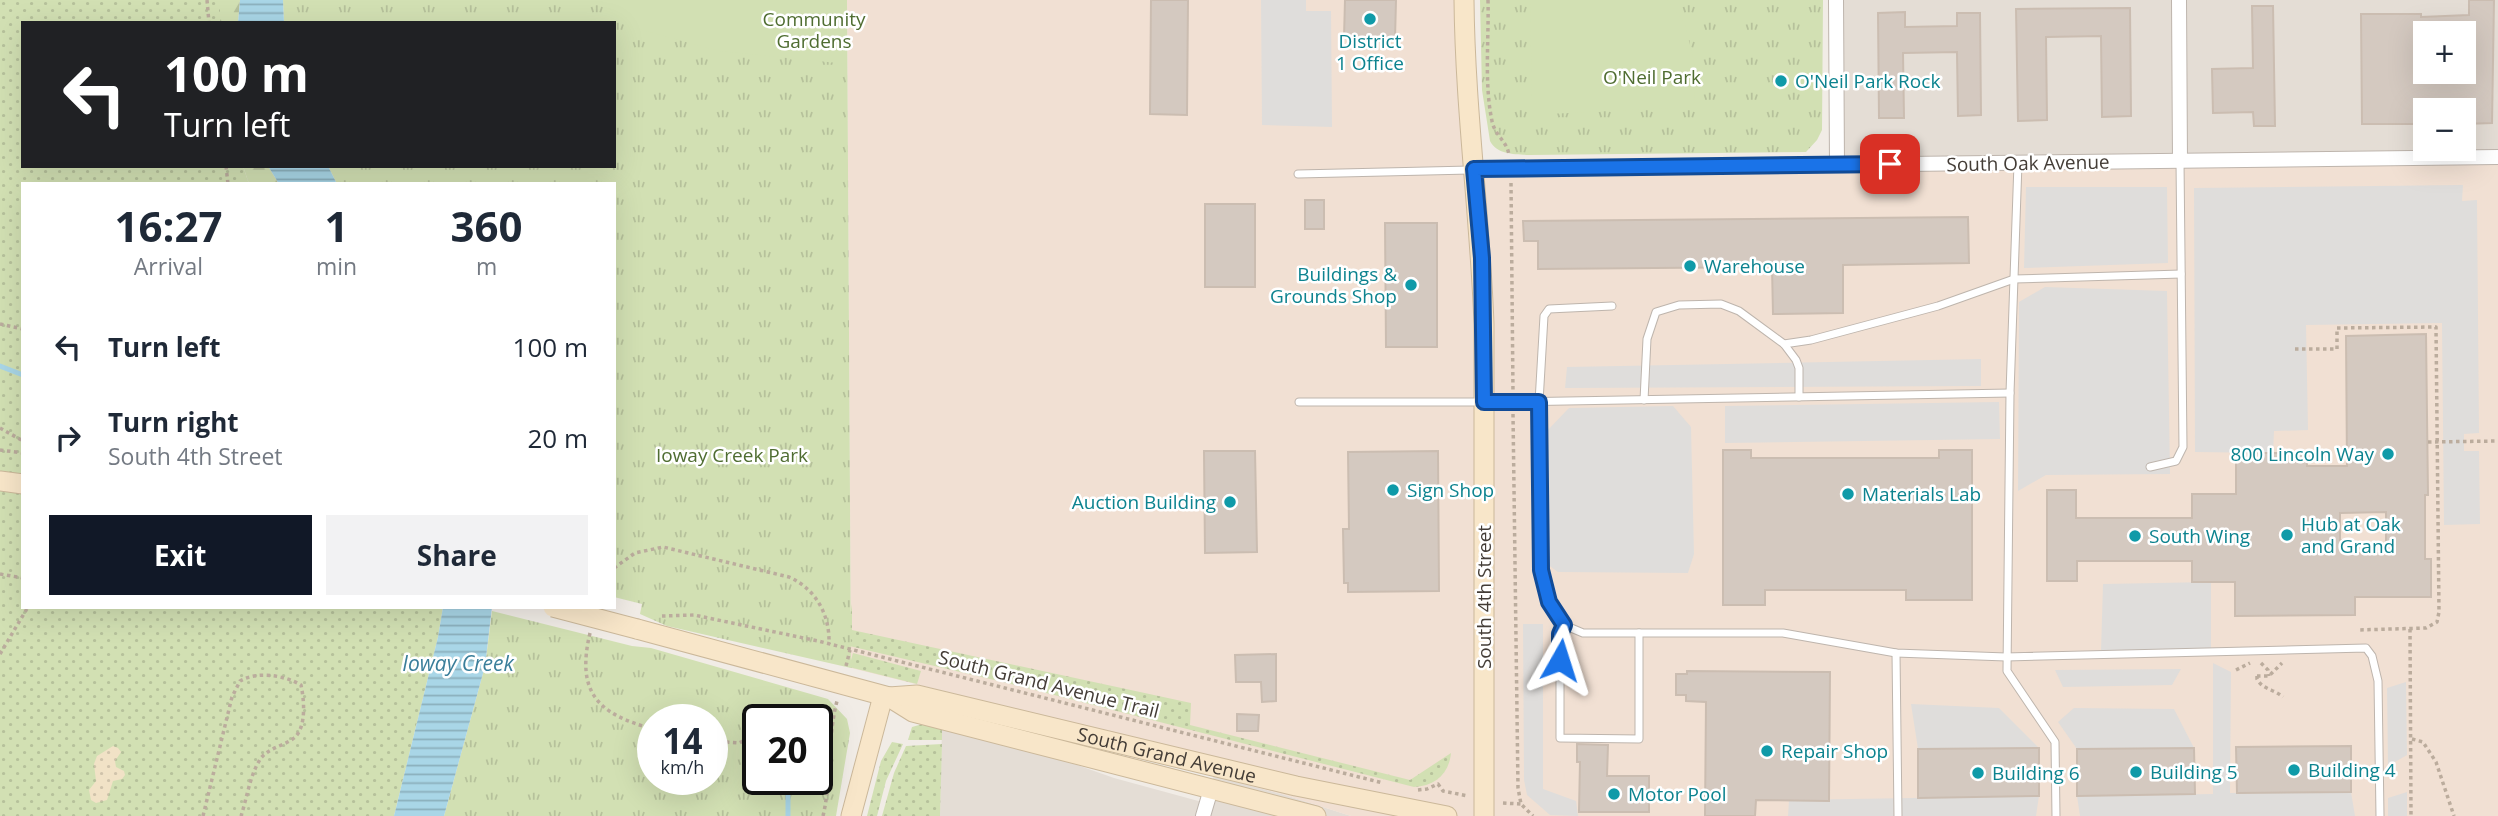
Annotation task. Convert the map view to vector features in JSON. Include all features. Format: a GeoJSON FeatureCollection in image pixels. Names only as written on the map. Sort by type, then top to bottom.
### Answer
{"type":"FeatureCollection","features":[{"type":"Feature","properties":{"kind":"street","name":"South 4th Street"},"geometry":{"type":"LineString","coordinates":[[1464,0],[1464,66],[1482,258],[1484,816]]}},
{"type":"Feature","properties":{"kind":"street"},"geometry":{"type":"LineString","coordinates":[[1836,0],[1837,165]]}},
{"type":"Feature","properties":{"kind":"street"},"geometry":{"type":"LineString","coordinates":[[2179,0],[2180,161]]}},
{"type":"Feature","properties":{"kind":"street","name":"South Oak Avenue"},"geometry":{"type":"LineString","coordinates":[[1474,169],[2498,157]]}},
{"type":"Feature","properties":{"kind":"street"},"geometry":{"type":"LineString","coordinates":[[0,481],[21,484]]}},
{"type":"Feature","properties":{"kind":"street","name":"South Grand Avenue"},"geometry":{"type":"LineString","coordinates":[[561,609],[886,696],[913,712],[1317,816]]}},
{"type":"Feature","properties":{"kind":"street","name":"South Grand Avenue"},"geometry":{"type":"LineString","coordinates":[[886,696],[917,695],[1296,786],[1447,816]]}},
{"type":"Feature","properties":{"kind":"street"},"geometry":{"type":"LineString","coordinates":[[851,816],[886,696]]}},
{"type":"Feature","properties":{"kind":"street"},"geometry":{"type":"LineString","coordinates":[[1203,816],[1211,789]]}},
{"type":"Feature","properties":{"kind":"lane"},"geometry":{"type":"LineString","coordinates":[[2150,467],[2176,461],[2183,447],[2180,161]]}},
{"type":"Feature","properties":{"kind":"lane"},"geometry":{"type":"LineString","coordinates":[[2018,163],[2010,393],[2006,657],[2007,671],[2055,743],[2056,816]]}},
{"type":"Feature","properties":{"kind":"lane"},"geometry":{"type":"LineString","coordinates":[[1298,174],[1474,169]]}},
{"type":"Feature","properties":{"kind":"lane"},"geometry":{"type":"LineString","coordinates":[[1784,345],[1811,341],[1938,306],[2014,279],[2181,274]]}},
{"type":"Feature","properties":{"kind":"lane"},"geometry":{"type":"LineString","coordinates":[[1644,400],[1647,339],[1656,312],[1679,305],[1721,304],[1739,311],[1784,345],[1799,368],[1799,397]]}},
{"type":"Feature","properties":{"kind":"lane"},"geometry":{"type":"LineString","coordinates":[[1612,306],[1549,309],[1544,316],[1539,402],[1541,570],[1549,602],[1564,625],[1583,634],[1783,633],[1896,653],[2006,657],[2366,648],[2372,656],[2378,681],[2380,816]]}},
{"type":"Feature","properties":{"kind":"lane"},"geometry":{"type":"LineString","coordinates":[[1299,402],[1539,402],[2010,393]]}},
{"type":"Feature","properties":{"kind":"lane"},"geometry":{"type":"LineString","coordinates":[[1564,625],[1560,634],[1560,738],[1639,739],[1639,634]]}},
{"type":"Feature","properties":{"kind":"lane"},"geometry":{"type":"LineString","coordinates":[[1896,653],[1898,816]]}},
{"type":"Feature","properties":{"kind":"path"},"geometry":{"type":"LineString","coordinates":[[207,0],[209,21]]}},
{"type":"Feature","properties":{"kind":"path"},"geometry":{"type":"LineString","coordinates":[[1489,0],[1492,120],[1495,132],[1506,143],[1508,153]]}},
{"type":"Feature","properties":{"kind":"path"},"geometry":{"type":"LineString","coordinates":[[1511,183],[1513,385]]}},
{"type":"Feature","properties":{"kind":"path"},"geometry":{"type":"LineString","coordinates":[[0,324],[21,329]]}},
{"type":"Feature","properties":{"kind":"path"},"geometry":{"type":"LineString","coordinates":[[2295,349],[2337,349],[2337,328],[2436,327],[2440,612],[2437,622],[2426,628],[2357,630]]}},
{"type":"Feature","properties":{"kind":"path"},"geometry":{"type":"LineString","coordinates":[[1513,412],[1518,788],[1521,804],[1531,816]]}},
{"type":"Feature","properties":{"kind":"path"},"geometry":{"type":"LineString","coordinates":[[0,428],[21,440]]}},
{"type":"Feature","properties":{"kind":"path"},"geometry":{"type":"LineString","coordinates":[[2428,442],[2498,441]]}},
{"type":"Feature","properties":{"kind":"path"},"geometry":{"type":"LineString","coordinates":[[0,450],[21,453]]}},
{"type":"Feature","properties":{"kind":"path"},"geometry":{"type":"LineString","coordinates":[[616,567],[635,553],[663,547],[789,577],[806,586],[819,602],[826,619],[829,644]]}},
{"type":"Feature","properties":{"kind":"path"},"geometry":{"type":"LineString","coordinates":[[0,574],[21,578]]}},
{"type":"Feature","properties":{"kind":"path"},"geometry":{"type":"LineString","coordinates":[[0,654],[27,609]]}},
{"type":"Feature","properties":{"kind":"path","name":"South Grand Avenue Trail"},"geometry":{"type":"LineString","coordinates":[[653,614],[694,615],[829,644],[1387,784]]}},
{"type":"Feature","properties":{"kind":"path"},"geometry":{"type":"LineString","coordinates":[[592,627],[585,662],[586,676],[595,698],[614,716],[637,725]]}},
{"type":"Feature","properties":{"kind":"path"},"geometry":{"type":"LineString","coordinates":[[2410,629],[2412,816]]}},
{"type":"Feature","properties":{"kind":"path"},"geometry":{"type":"LineString","coordinates":[[846,667],[850,649]]}},
{"type":"Feature","properties":{"kind":"path"},"geometry":{"type":"LineString","coordinates":[[2257,676],[2269,676],[2286,661]]}},
{"type":"Feature","properties":{"kind":"path"},"geometry":{"type":"LineString","coordinates":[[2236,670],[2260,662],[2269,676]]}},
{"type":"Feature","properties":{"kind":"path"},"geometry":{"type":"LineString","coordinates":[[2257,676],[2264,666]]}},
{"type":"Feature","properties":{"kind":"path"},"geometry":{"type":"LineString","coordinates":[[203,816],[232,697],[240,681],[254,676],[293,681],[301,685],[303,695],[300,728],[295,737],[262,757],[240,816]]}},
{"type":"Feature","properties":{"kind":"path"},"geometry":{"type":"LineString","coordinates":[[2257,676],[2262,687],[2283,697]]}},
{"type":"Feature","properties":{"kind":"path"},"geometry":{"type":"LineString","coordinates":[[833,716],[835,707]]}},
{"type":"Feature","properties":{"kind":"path"},"geometry":{"type":"LineString","coordinates":[[2411,739],[2423,742],[2437,762],[2454,816]]}},
{"type":"Feature","properties":{"kind":"path"},"geometry":{"type":"LineString","coordinates":[[1413,790],[1427,789],[1438,784],[1443,791]]}},
{"type":"Feature","properties":{"kind":"path"},"geometry":{"type":"LineString","coordinates":[[823,816],[827,795]]}},
{"type":"Feature","properties":{"kind":"path"},"geometry":{"type":"LineString","coordinates":[[1513,805],[1521,804]]}},
{"type":"Feature","properties":{"kind":"shaded area"},"geometry":{"type":"Polygon","coordinates":[[[847,0],[1464,0],[1474,169],[2413,158],[2413,161],[2476,161],[2476,157],[2498,157],[2498,816],[1351,816],[1214,776],[1217,759],[851,668],[847,0]]]}},
{"type":"Feature","properties":{"kind":"shaded area"},"geometry":{"type":"Polygon","coordinates":[[[1261,0],[1306,0],[1306,11],[1331,11],[1332,127],[1262,125],[1261,0]]]}},
{"type":"Feature","properties":{"kind":"shaded area"},"geometry":{"type":"Polygon","coordinates":[[[1836,0],[2498,0],[2498,157],[2476,157],[2476,98],[2413,98],[2413,158],[1837,165],[1836,0]]]}},
{"type":"Feature","properties":{"kind":"shaded area"},"geometry":{"type":"Polygon","coordinates":[[[2463,185],[2462,201],[2477,200],[2479,433],[2464,434],[2464,451],[2479,451],[2480,524],[2444,525],[2442,323],[2306,325],[2308,430],[2274,431],[2273,453],[2195,452],[2194,188],[2463,185]]]}},
{"type":"Feature","properties":{"kind":"shaded area"},"geometry":{"type":"Polygon","coordinates":[[[2026,187],[2167,187],[2168,263],[2024,268],[2026,187]]]}},
{"type":"Feature","properties":{"kind":"shaded area"},"geometry":{"type":"Polygon","coordinates":[[[2045,287],[2167,291],[2170,474],[2046,475],[2018,491],[2019,302],[2045,287]]]}},
{"type":"Feature","properties":{"kind":"shaded area"},"geometry":{"type":"Polygon","coordinates":[[[1981,359],[1981,386],[1565,388],[1567,367],[1981,359]]]}},
{"type":"Feature","properties":{"kind":"shaded area"},"geometry":{"type":"Polygon","coordinates":[[[1999,402],[2000,439],[1725,443],[1725,406],[1999,402]]]}},
{"type":"Feature","properties":{"kind":"shaded area"},"geometry":{"type":"Polygon","coordinates":[[[1673,406],[1691,427],[1694,554],[1688,573],[1558,572],[1547,564],[1546,432],[1569,408],[1673,406]]]}},
{"type":"Feature","properties":{"kind":"shaded area"},"geometry":{"type":"Polygon","coordinates":[[[2211,582],[2211,648],[2101,651],[2103,584],[2211,582]]]}},
{"type":"Feature","properties":{"kind":"shaded area"},"geometry":{"type":"Polygon","coordinates":[[[1523,624],[1543,624],[1543,789],[1576,801],[1578,816],[1550,815],[1527,795],[1524,780],[1523,624]]]}},
{"type":"Feature","properties":{"kind":"shaded area"},"geometry":{"type":"Polygon","coordinates":[[[2213,663],[2231,672],[2230,793],[2351,792],[2355,816],[2080,816],[2077,796],[2213,794],[2213,663]]]}},
{"type":"Feature","properties":{"kind":"shaded area"},"geometry":{"type":"Polygon","coordinates":[[[2181,669],[2172,685],[2063,687],[2055,670],[2181,669]]]}},
{"type":"Feature","properties":{"kind":"shaded area"},"geometry":{"type":"Polygon","coordinates":[[[2406,682],[2407,755],[2388,766],[2387,688],[2406,682]]]}},
{"type":"Feature","properties":{"kind":"shaded area"},"geometry":{"type":"Polygon","coordinates":[[[1911,704],[1999,708],[2039,748],[1918,749],[1911,704]]]}},
{"type":"Feature","properties":{"kind":"shaded area"},"geometry":{"type":"Polygon","coordinates":[[[2074,708],[2174,709],[2194,748],[2077,749],[2058,722],[2074,708]]]}},
{"type":"Feature","properties":{"kind":"shaded area"},"geometry":{"type":"Polygon","coordinates":[[[942,727],[1026,747],[1114,778],[1202,802],[1214,776],[1351,816],[940,816],[942,727]]]}},
{"type":"Feature","properties":{"kind":"shaded area"},"geometry":{"type":"Polygon","coordinates":[[[2407,792],[2407,816],[2388,816],[2388,798],[2407,792]]]}},
{"type":"Feature","properties":{"kind":"shaded area"},"geometry":{"type":"Polygon","coordinates":[[[2039,796],[2036,816],[1788,816],[1789,800],[2039,796]]]}},
{"type":"Feature","properties":{"kind":"green space"},"geometry":{"type":"Polygon","coordinates":[[[0,0],[220,0],[220,21],[21,21],[21,168],[244,168],[248,182],[21,182],[21,609],[443,609],[394,816],[0,816],[0,0]]]}},
{"type":"Feature","properties":{"kind":"green space"},"geometry":{"type":"Polygon","coordinates":[[[220,0],[240,0],[238,21],[220,21],[220,0]]]}},
{"type":"Feature","properties":{"kind":"green space","name":"Ioway Creek Park"},"geometry":{"type":"Polygon","coordinates":[[[283,0],[847,0],[851,668],[667,626],[640,614],[642,604],[616,598],[616,182],[336,182],[329,168],[616,168],[616,21],[284,21],[283,0]]]}},
{"type":"Feature","properties":{"kind":"green space","name":"Community Gardens"},"geometry":{"type":"Polygon","coordinates":[[[600,0],[847,0],[847,64],[719,51],[627,26],[600,0]]]}},
{"type":"Feature","properties":{"kind":"green space","name":"O'Neil Park"},"geometry":{"type":"Polygon","coordinates":[[[1480,0],[1823,0],[1822,130],[1806,152],[1529,155],[1502,151],[1490,141],[1482,90],[1480,0]]]}},
{"type":"Feature","properties":{"kind":"green space"},"geometry":{"type":"Polygon","coordinates":[[[1530,0],[1667,0],[1685,24],[1694,62],[1695,107],[1548,114],[1532,98],[1530,0]]]}},
{"type":"Feature","properties":{"kind":"green space"},"geometry":{"type":"Polygon","coordinates":[[[244,168],[269,168],[278,182],[248,182],[244,168]]]}},
{"type":"Feature","properties":{"kind":"green space"},"geometry":{"type":"Polygon","coordinates":[[[852,604],[852,630],[1191,703],[1190,725],[1410,780],[1451,753],[1450,760],[1440,778],[1414,787],[1007,683],[845,645],[852,604]]]}},
{"type":"Feature","properties":{"kind":"green space"},"geometry":{"type":"Polygon","coordinates":[[[492,611],[632,646],[651,648],[828,699],[833,704],[742,704],[742,795],[833,795],[833,704],[847,719],[850,733],[836,816],[444,816],[485,666],[492,611]]]}},
{"type":"Feature","properties":{"kind":"green space"},"geometry":{"type":"Polygon","coordinates":[[[853,653],[921,671],[917,684],[849,667],[853,653]]]}},
{"type":"Feature","properties":{"kind":"green space"},"geometry":{"type":"Polygon","coordinates":[[[926,723],[942,727],[942,740],[908,740],[912,727],[926,723]]]}},
{"type":"Feature","properties":{"kind":"green space"},"geometry":{"type":"Polygon","coordinates":[[[892,742],[903,744],[886,781],[877,816],[867,816],[881,761],[892,742]]]}},
{"type":"Feature","properties":{"kind":"green space"},"geometry":{"type":"Polygon","coordinates":[[[942,744],[940,816],[882,816],[894,773],[906,746],[942,744]]]}},
{"type":"Feature","properties":{"kind":"sand"},"geometry":{"type":"Polygon","coordinates":[[[113,746],[121,752],[115,761],[116,767],[124,771],[125,775],[122,779],[113,781],[107,800],[96,803],[91,800],[89,790],[96,781],[94,764],[97,756],[113,746]]]}},
{"type":"Feature","properties":{"kind":"water"},"geometry":{"type":"Polygon","coordinates":[[[240,0],[283,0],[284,21],[238,21],[240,0]]]}},
{"type":"Feature","properties":{"kind":"water"},"geometry":{"type":"Polygon","coordinates":[[[269,168],[329,168],[336,182],[278,182],[269,168]]]}},
{"type":"Feature","properties":{"kind":"water","name":"Ioway Creek"},"geometry":{"type":"Polygon","coordinates":[[[443,609],[492,609],[485,666],[444,816],[394,816],[443,609]]]}},
{"type":"Feature","properties":{"kind":"building"},"geometry":{"type":"Polygon","coordinates":[[[1151,0],[1188,0],[1187,115],[1150,114],[1151,0]]]}},
{"type":"Feature","properties":{"kind":"building","name":"District 1 Office"},"geometry":{"type":"Polygon","coordinates":[[[1345,0],[1396,0],[1395,39],[1344,38],[1345,0]]]}},
{"type":"Feature","properties":{"kind":"building"},"geometry":{"type":"Polygon","coordinates":[[[2469,0],[2494,0],[2492,123],[2476,124],[2476,98],[2413,98],[2413,124],[2362,124],[2361,14],[2421,14],[2421,17],[2469,15],[2469,0]]]}},
{"type":"Feature","properties":{"kind":"building"},"geometry":{"type":"Polygon","coordinates":[[[2252,6],[2273,6],[2275,126],[2254,126],[2253,112],[2213,113],[2212,69],[2253,68],[2252,6]]]}},
{"type":"Feature","properties":{"kind":"building"},"geometry":{"type":"Polygon","coordinates":[[[2130,8],[2131,116],[2102,117],[2101,36],[2046,37],[2047,120],[2018,121],[2016,9],[2130,8]]]}},
{"type":"Feature","properties":{"kind":"building"},"geometry":{"type":"Polygon","coordinates":[[[1905,12],[1905,27],[1957,26],[1957,13],[1980,13],[1981,115],[1958,116],[1957,52],[1903,53],[1904,118],[1879,118],[1878,13],[1905,12]]]}},
{"type":"Feature","properties":{"kind":"building"},"geometry":{"type":"Polygon","coordinates":[[[1305,200],[1324,200],[1324,229],[1305,229],[1305,200]]]}},
{"type":"Feature","properties":{"kind":"building"},"geometry":{"type":"Polygon","coordinates":[[[1205,204],[1255,204],[1255,287],[1205,287],[1205,204]]]}},
{"type":"Feature","properties":{"kind":"building","name":"Warehouse"},"geometry":{"type":"Polygon","coordinates":[[[1968,217],[1969,263],[1843,265],[1843,313],[1773,314],[1772,267],[1538,269],[1538,241],[1524,241],[1523,221],[1968,217]]]}},
{"type":"Feature","properties":{"kind":"building","name":"Buildings & Grounds Shop"},"geometry":{"type":"Polygon","coordinates":[[[1385,223],[1437,223],[1437,347],[1386,347],[1385,223]]]}},
{"type":"Feature","properties":{"kind":"building"},"geometry":{"type":"Polygon","coordinates":[[[2426,334],[2428,495],[2425,495],[2425,559],[2431,559],[2431,597],[2355,597],[2355,615],[2235,616],[2235,582],[2192,582],[2192,561],[2077,561],[2077,581],[2047,581],[2047,490],[2076,490],[2076,518],[2192,518],[2192,494],[2236,494],[2236,453],[2307,453],[2307,466],[2347,466],[2346,336],[2426,334]],[[2386,512],[2340,513],[2340,540],[2350,540],[2350,553],[2386,553],[2386,512]]]}},
{"type":"Feature","properties":{"kind":"building","name":"Materials Lab"},"geometry":{"type":"Polygon","coordinates":[[[1723,450],[1751,450],[1751,458],[1939,458],[1939,450],[1972,450],[1972,600],[1906,600],[1906,590],[1765,590],[1765,605],[1723,605],[1723,450]]]}},
{"type":"Feature","properties":{"kind":"building","name":"Auction Building"},"geometry":{"type":"Polygon","coordinates":[[[1204,451],[1255,451],[1257,552],[1205,553],[1204,451]]]}},
{"type":"Feature","properties":{"kind":"building","name":"Sign Shop"},"geometry":{"type":"Polygon","coordinates":[[[1438,451],[1439,591],[1348,592],[1348,583],[1344,583],[1343,529],[1349,529],[1348,452],[1438,451]]]}},
{"type":"Feature","properties":{"kind":"building"},"geometry":{"type":"Polygon","coordinates":[[[1276,654],[1276,701],[1262,702],[1261,682],[1236,682],[1235,655],[1276,654]]]}},
{"type":"Feature","properties":{"kind":"building","name":"Repair Shop"},"geometry":{"type":"Polygon","coordinates":[[[1687,671],[1830,672],[1829,801],[1756,800],[1755,816],[1705,816],[1706,702],[1686,701],[1686,695],[1676,695],[1676,674],[1687,674],[1687,671]]]}},
{"type":"Feature","properties":{"kind":"building"},"geometry":{"type":"Polygon","coordinates":[[[1237,714],[1259,715],[1258,731],[1237,731],[1237,714]]]}},
{"type":"Feature","properties":{"kind":"building","name":"Motor Pool"},"geometry":{"type":"Polygon","coordinates":[[[1577,744],[1608,745],[1607,776],[1649,776],[1649,812],[1579,812],[1580,762],[1577,762],[1577,744]]]}},
{"type":"Feature","properties":{"kind":"building","name":"Building 4"},"geometry":{"type":"Polygon","coordinates":[[[2351,746],[2351,792],[2237,793],[2236,747],[2351,746]]]}},
{"type":"Feature","properties":{"kind":"building","name":"Building 6"},"geometry":{"type":"Polygon","coordinates":[[[2039,748],[2039,796],[1918,798],[1918,749],[2039,748]]]}},
{"type":"Feature","properties":{"kind":"building","name":"Building 5"},"geometry":{"type":"Polygon","coordinates":[[[2194,748],[2195,794],[2077,796],[2077,749],[2194,748]]]}},
{"type":"Feature","properties":{"kind":"waterway"},"geometry":{"type":"LineString","coordinates":[[0,366],[21,374]]}},
{"type":"Feature","properties":{"kind":"waterway"},"geometry":{"type":"LineString","coordinates":[[788,795],[788,816]]}},
{"type":"Feature","properties":{"kind":"place","name":"District 1 Office"},"geometry":{"type":"Point","coordinates":[1370,19]}},
{"type":"Feature","properties":{"kind":"place","name":"O'Neil Park Rock"},"geometry":{"type":"Point","coordinates":[1781,81]}},
{"type":"Feature","properties":{"kind":"place","name":"Warehouse"},"geometry":{"type":"Point","coordinates":[1690,266]}},
{"type":"Feature","properties":{"kind":"place","name":"Buildings & Grounds Shop"},"geometry":{"type":"Point","coordinates":[1411,285]}},
{"type":"Feature","properties":{"kind":"place","name":"800 Lincoln Way"},"geometry":{"type":"Point","coordinates":[2388,454]}},
{"type":"Feature","properties":{"kind":"place","name":"Sign Shop"},"geometry":{"type":"Point","coordinates":[1393,490]}},
{"type":"Feature","properties":{"kind":"place","name":"Materials Lab"},"geometry":{"type":"Point","coordinates":[1848,494]}},
{"type":"Feature","properties":{"kind":"place","name":"Auction Building"},"geometry":{"type":"Point","coordinates":[1230,502]}},
{"type":"Feature","properties":{"kind":"place","name":"Hub at Oak and Grand"},"geometry":{"type":"Point","coordinates":[2287,535]}},
{"type":"Feature","properties":{"kind":"place","name":"South Wing"},"geometry":{"type":"Point","coordinates":[2135,536]}},
{"type":"Feature","properties":{"kind":"place","name":"Repair Shop"},"geometry":{"type":"Point","coordinates":[1767,751]}},
{"type":"Feature","properties":{"kind":"place","name":"Building 4"},"geometry":{"type":"Point","coordinates":[2294,770]}},
{"type":"Feature","properties":{"kind":"place","name":"Building 5"},"geometry":{"type":"Point","coordinates":[2136,772]}},
{"type":"Feature","properties":{"kind":"place","name":"Building 6"},"geometry":{"type":"Point","coordinates":[1978,773]}},
{"type":"Feature","properties":{"kind":"place","name":"Motor Pool"},"geometry":{"type":"Point","coordinates":[1614,794]}},
{"type":"Feature","properties":{"kind":"route"},"geometry":{"type":"LineString","coordinates":[[1560,660],[1560,634],[1564,625],[1549,602],[1541,570],[1539,402],[1484,402],[1482,258],[1474,169],[1890,164]]}}]}
